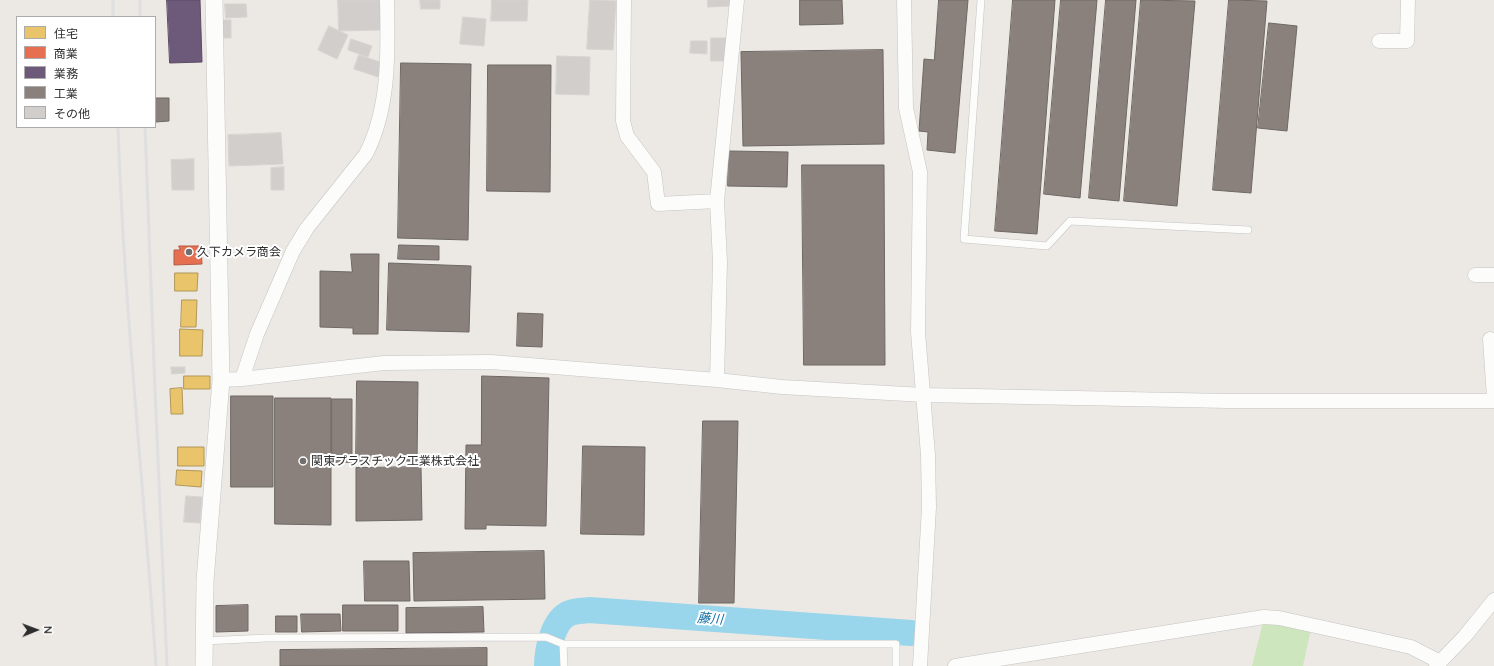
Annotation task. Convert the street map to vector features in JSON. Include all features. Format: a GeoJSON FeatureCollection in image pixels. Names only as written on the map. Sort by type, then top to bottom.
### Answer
{"type":"FeatureCollection","features":[{"type":"Feature","properties":{"kind":"street"},"geometry":{"type":"LineString","coordinates":[[204,666],[205,581],[221,380],[214,0]]}},
{"type":"Feature","properties":{"kind":"street"},"geometry":{"type":"LineString","coordinates":[[242,379],[256,334],[293,251],[307,228],[366,154],[373,141],[378,124],[387,70],[387,0]]}},
{"type":"Feature","properties":{"kind":"street"},"geometry":{"type":"LineString","coordinates":[[624,0],[623,121],[626,136],[654,172],[658,204],[717,201]]}},
{"type":"Feature","properties":{"kind":"street"},"geometry":{"type":"LineString","coordinates":[[717,380],[720,262],[717,201],[737,0]]}},
{"type":"Feature","properties":{"kind":"street"},"geometry":{"type":"LineString","coordinates":[[904,0],[906,108],[920,172],[918,332],[928,454],[929,507],[920,666]]}},
{"type":"Feature","properties":{"kind":"street"},"geometry":{"type":"LineString","coordinates":[[1379,41],[1407,40],[1408,0]]}},
{"type":"Feature","properties":{"kind":"street"},"geometry":{"type":"LineString","coordinates":[[1475,275],[1494,275]]}},
{"type":"Feature","properties":{"kind":"street"},"geometry":{"type":"LineString","coordinates":[[1490,338],[1494,398]]}},
{"type":"Feature","properties":{"kind":"street"},"geometry":{"type":"LineString","coordinates":[[221,380],[384,363],[491,362],[717,380],[782,387],[924,395],[1228,401],[1494,401]]}},
{"type":"Feature","properties":{"kind":"street"},"geometry":{"type":"LineString","coordinates":[[955,666],[1264,617],[1279,618],[1411,647],[1438,664],[1465,636],[1494,600]]}},
{"type":"Feature","properties":{"kind":"lane"},"geometry":{"type":"LineString","coordinates":[[981,0],[964,239],[1047,246],[1070,221],[1248,230]]}},
{"type":"Feature","properties":{"kind":"lane"},"geometry":{"type":"LineString","coordinates":[[204,641],[274,638],[546,637],[563,644],[896,644],[896,666]]}},
{"type":"Feature","properties":{"kind":"lane"},"geometry":{"type":"LineString","coordinates":[[563,644],[564,666]]}},
{"type":"Feature","properties":{"kind":"green space"},"geometry":{"type":"Polygon","coordinates":[[[1263,622],[1311,629],[1303,666],[1252,666],[1263,622]]]}},
{"type":"Feature","properties":{"kind":"building: 住宅"},"geometry":{"type":"Polygon","coordinates":[[[175,273],[198,273],[197,291],[175,291],[175,273]]]}},
{"type":"Feature","properties":{"kind":"building: 住宅"},"geometry":{"type":"Polygon","coordinates":[[[182,300],[197,300],[196,327],[181,327],[182,300]]]}},
{"type":"Feature","properties":{"kind":"building: 住宅"},"geometry":{"type":"Polygon","coordinates":[[[180,329],[203,330],[202,356],[180,356],[180,329]]]}},
{"type":"Feature","properties":{"kind":"building: 住宅"},"geometry":{"type":"Polygon","coordinates":[[[184,376],[210,376],[210,389],[184,389],[184,376]]]}},
{"type":"Feature","properties":{"kind":"building: 住宅"},"geometry":{"type":"Polygon","coordinates":[[[182,388],[183,414],[171,414],[170,389],[182,388]]]}},
{"type":"Feature","properties":{"kind":"building: 住宅"},"geometry":{"type":"Polygon","coordinates":[[[178,447],[204,447],[204,466],[178,466],[178,447]]]}},
{"type":"Feature","properties":{"kind":"building: 住宅"},"geometry":{"type":"Polygon","coordinates":[[[177,470],[202,471],[201,487],[176,485],[177,470]]]}},
{"type":"Feature","properties":{"kind":"building: 商業"},"geometry":{"type":"Polygon","coordinates":[[[179,246],[201,246],[202,264],[174,265],[174,250],[180,250],[179,246]]]}},
{"type":"Feature","properties":{"kind":"building: 業務"},"geometry":{"type":"Polygon","coordinates":[[[167,0],[200,0],[202,62],[170,63],[167,0]]]}},
{"type":"Feature","properties":{"kind":"building: 工業"},"geometry":{"type":"Polygon","coordinates":[[[800,0],[842,0],[843,24],[800,25],[800,0]]]}},
{"type":"Feature","properties":{"kind":"building: 工業"},"geometry":{"type":"Polygon","coordinates":[[[939,0],[968,0],[955,153],[927,150],[928,132],[919,131],[924,59],[934,60],[939,0]]]}},
{"type":"Feature","properties":{"kind":"building: 工業"},"geometry":{"type":"Polygon","coordinates":[[[1013,0],[1055,0],[1037,234],[995,231],[1013,0]]]}},
{"type":"Feature","properties":{"kind":"building: 工業"},"geometry":{"type":"Polygon","coordinates":[[[1061,0],[1097,0],[1080,198],[1044,194],[1061,0]]]}},
{"type":"Feature","properties":{"kind":"building: 工業"},"geometry":{"type":"Polygon","coordinates":[[[1106,0],[1136,0],[1119,201],[1089,198],[1106,0]]]}},
{"type":"Feature","properties":{"kind":"building: 工業"},"geometry":{"type":"Polygon","coordinates":[[[1141,0],[1195,1],[1177,206],[1124,201],[1141,0]]]}},
{"type":"Feature","properties":{"kind":"building: 工業"},"geometry":{"type":"Polygon","coordinates":[[[1229,0],[1267,1],[1251,193],[1213,190],[1229,0]]]}},
{"type":"Feature","properties":{"kind":"building: 工業"},"geometry":{"type":"Polygon","coordinates":[[[1269,23],[1297,26],[1287,131],[1258,128],[1269,23]]]}},
{"type":"Feature","properties":{"kind":"building: 工業"},"geometry":{"type":"Polygon","coordinates":[[[883,50],[884,144],[743,146],[741,52],[883,50]]]}},
{"type":"Feature","properties":{"kind":"building: 工業"},"geometry":{"type":"Polygon","coordinates":[[[401,63],[471,64],[468,240],[398,238],[401,63]]]}},
{"type":"Feature","properties":{"kind":"building: 工業"},"geometry":{"type":"Polygon","coordinates":[[[488,65],[551,65],[550,192],[487,191],[488,65]]]}},
{"type":"Feature","properties":{"kind":"building: 工業"},"geometry":{"type":"Polygon","coordinates":[[[156,98],[169,98],[169,121],[156,122],[156,98]]]}},
{"type":"Feature","properties":{"kind":"building: 工業"},"geometry":{"type":"Polygon","coordinates":[[[729,151],[788,152],[787,187],[728,186],[729,151]]]}},
{"type":"Feature","properties":{"kind":"building: 工業"},"geometry":{"type":"Polygon","coordinates":[[[802,165],[884,165],[885,365],[804,365],[802,165]]]}},
{"type":"Feature","properties":{"kind":"building: 工業"},"geometry":{"type":"Polygon","coordinates":[[[399,245],[439,246],[439,260],[398,259],[399,245]]]}},
{"type":"Feature","properties":{"kind":"building: 工業"},"geometry":{"type":"Polygon","coordinates":[[[351,254],[379,254],[378,334],[353,334],[353,328],[320,327],[320,271],[352,272],[351,254]]]}},
{"type":"Feature","properties":{"kind":"building: 工業"},"geometry":{"type":"Polygon","coordinates":[[[389,263],[471,266],[469,332],[387,330],[389,263]]]}},
{"type":"Feature","properties":{"kind":"building: 工業"},"geometry":{"type":"Polygon","coordinates":[[[518,313],[543,314],[542,347],[517,346],[518,313]]]}},
{"type":"Feature","properties":{"kind":"building: 工業"},"geometry":{"type":"Polygon","coordinates":[[[482,376],[549,378],[546,526],[486,525],[486,529],[465,529],[466,445],[481,445],[482,376]]]}},
{"type":"Feature","properties":{"kind":"building: 工業"},"geometry":{"type":"Polygon","coordinates":[[[357,381],[418,382],[417,461],[356,461],[357,381]]]}},
{"type":"Feature","properties":{"kind":"building: 工業"},"geometry":{"type":"Polygon","coordinates":[[[231,396],[273,396],[273,487],[231,487],[231,396]]]}},
{"type":"Feature","properties":{"kind":"building: 工業","name":"関東プラスチック工業株式会社"},"geometry":{"type":"Polygon","coordinates":[[[275,398],[331,398],[331,525],[275,524],[275,398]]]}},
{"type":"Feature","properties":{"kind":"building: 工業"},"geometry":{"type":"Polygon","coordinates":[[[332,399],[352,399],[352,462],[332,463],[332,399]]]}},
{"type":"Feature","properties":{"kind":"building: 工業"},"geometry":{"type":"Polygon","coordinates":[[[703,421],[738,421],[734,603],[699,603],[703,421]]]}},
{"type":"Feature","properties":{"kind":"building: 工業"},"geometry":{"type":"Polygon","coordinates":[[[583,446],[645,447],[644,535],[581,534],[583,446]]]}},
{"type":"Feature","properties":{"kind":"building: 工業"},"geometry":{"type":"Polygon","coordinates":[[[421,467],[422,520],[356,521],[356,468],[421,467]]]}},
{"type":"Feature","properties":{"kind":"building: 工業"},"geometry":{"type":"Polygon","coordinates":[[[544,551],[545,599],[414,601],[413,553],[544,551]]]}},
{"type":"Feature","properties":{"kind":"building: 工業"},"geometry":{"type":"Polygon","coordinates":[[[364,561],[409,561],[410,601],[365,601],[364,561]]]}},
{"type":"Feature","properties":{"kind":"building: 工業"},"geometry":{"type":"Polygon","coordinates":[[[248,605],[248,631],[216,632],[216,606],[248,605]]]}},
{"type":"Feature","properties":{"kind":"building: 工業"},"geometry":{"type":"Polygon","coordinates":[[[343,605],[398,605],[398,631],[343,631],[343,605]]]}},
{"type":"Feature","properties":{"kind":"building: 工業"},"geometry":{"type":"Polygon","coordinates":[[[483,607],[484,632],[406,633],[406,608],[483,607]]]}},
{"type":"Feature","properties":{"kind":"building: 工業"},"geometry":{"type":"Polygon","coordinates":[[[301,614],[340,614],[341,631],[302,632],[301,614]]]}},
{"type":"Feature","properties":{"kind":"building: 工業"},"geometry":{"type":"Polygon","coordinates":[[[276,616],[297,616],[297,632],[276,632],[276,616]]]}},
{"type":"Feature","properties":{"kind":"building: 工業"},"geometry":{"type":"Polygon","coordinates":[[[487,648],[487,666],[280,666],[280,650],[487,648]]]}},
{"type":"Feature","properties":{"kind":"building: その他"},"geometry":{"type":"Polygon","coordinates":[[[338,0],[381,0],[382,30],[339,31],[338,0]]]}},
{"type":"Feature","properties":{"kind":"building: その他"},"geometry":{"type":"Polygon","coordinates":[[[420,0],[440,0],[440,9],[421,9],[420,0]]]}},
{"type":"Feature","properties":{"kind":"building: その他"},"geometry":{"type":"Polygon","coordinates":[[[492,0],[528,0],[527,21],[491,21],[492,0]]]}},
{"type":"Feature","properties":{"kind":"building: その他"},"geometry":{"type":"Polygon","coordinates":[[[590,0],[616,1],[613,50],[587,49],[590,0]]]}},
{"type":"Feature","properties":{"kind":"building: その他"},"geometry":{"type":"Polygon","coordinates":[[[708,0],[731,0],[731,6],[708,7],[708,0]]]}},
{"type":"Feature","properties":{"kind":"building: その他"},"geometry":{"type":"Polygon","coordinates":[[[225,4],[246,4],[247,17],[226,18],[225,4]]]}},
{"type":"Feature","properties":{"kind":"building: その他"},"geometry":{"type":"Polygon","coordinates":[[[463,17],[486,19],[484,46],[460,44],[463,17]]]}},
{"type":"Feature","properties":{"kind":"building: その他"},"geometry":{"type":"Polygon","coordinates":[[[222,20],[231,20],[231,38],[222,38],[222,20]]]}},
{"type":"Feature","properties":{"kind":"building: その他"},"geometry":{"type":"Polygon","coordinates":[[[329,26],[348,35],[337,59],[318,50],[329,26]]]}},
{"type":"Feature","properties":{"kind":"building: その他"},"geometry":{"type":"Polygon","coordinates":[[[711,38],[726,38],[726,61],[711,61],[711,38]]]}},
{"type":"Feature","properties":{"kind":"building: その他"},"geometry":{"type":"Polygon","coordinates":[[[351,39],[372,46],[368,57],[348,50],[351,39]]]}},
{"type":"Feature","properties":{"kind":"building: その他"},"geometry":{"type":"Polygon","coordinates":[[[691,41],[707,41],[707,54],[690,53],[691,41]]]}},
{"type":"Feature","properties":{"kind":"building: その他"},"geometry":{"type":"Polygon","coordinates":[[[359,55],[383,63],[378,77],[354,69],[359,55]]]}},
{"type":"Feature","properties":{"kind":"building: その他"},"geometry":{"type":"Polygon","coordinates":[[[557,56],[590,57],[589,95],[556,94],[557,56]]]}},
{"type":"Feature","properties":{"kind":"building: その他"},"geometry":{"type":"Polygon","coordinates":[[[281,133],[283,164],[229,166],[228,135],[281,133]]]}},
{"type":"Feature","properties":{"kind":"building: その他"},"geometry":{"type":"Polygon","coordinates":[[[194,159],[194,190],[172,190],[171,160],[194,159]]]}},
{"type":"Feature","properties":{"kind":"building: その他"},"geometry":{"type":"Polygon","coordinates":[[[284,167],[284,190],[271,190],[271,168],[284,167]]]}},
{"type":"Feature","properties":{"kind":"building: その他"},"geometry":{"type":"Polygon","coordinates":[[[171,367],[185,367],[185,373],[172,374],[171,367]]]}},
{"type":"Feature","properties":{"kind":"building: その他"},"geometry":{"type":"Polygon","coordinates":[[[186,496],[202,497],[200,523],[184,522],[186,496]]]}},
{"type":"Feature","properties":{"kind":"waterway","name":"藤川"},"geometry":{"type":"LineString","coordinates":[[547,666],[548,652],[555,628],[564,616],[576,611],[589,610],[911,633]]}},
{"type":"Feature","properties":{"kind":"railway"},"geometry":{"type":"LineString","coordinates":[[113,0],[113,16]]}},
{"type":"Feature","properties":{"kind":"railway"},"geometry":{"type":"LineString","coordinates":[[140,0],[140,16]]}},
{"type":"Feature","properties":{"kind":"railway"},"geometry":{"type":"LineString","coordinates":[[118,128],[129,329],[156,666]]}},
{"type":"Feature","properties":{"kind":"railway"},"geometry":{"type":"LineString","coordinates":[[145,128],[167,666]]}},
{"type":"Feature","properties":{"kind":"place","name":"久下カメラ商会"},"geometry":{"type":"Point","coordinates":[189,252]}},
{"type":"Feature","properties":{"kind":"place","name":"関東プラスチック工業株式会社"},"geometry":{"type":"Point","coordinates":[303,461]}}]}
